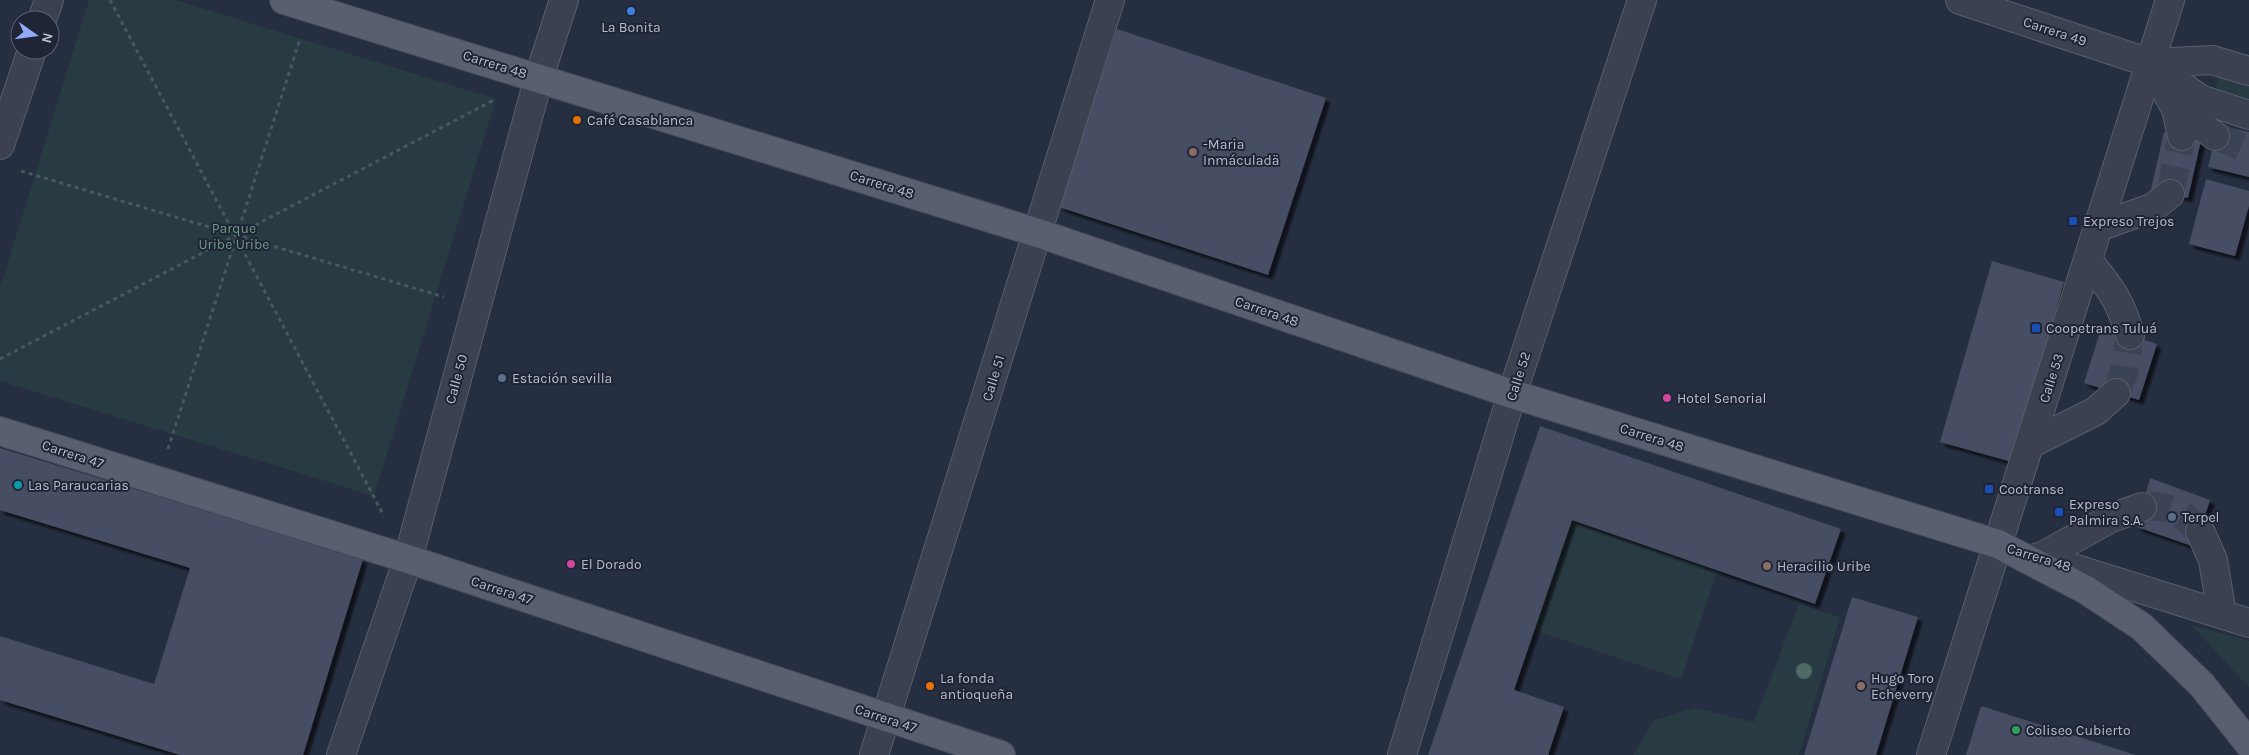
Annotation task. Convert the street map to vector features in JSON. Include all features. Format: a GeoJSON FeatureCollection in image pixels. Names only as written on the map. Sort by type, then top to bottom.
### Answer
{"type":"FeatureCollection","features":[{"type":"Feature","properties":{"kind":"main road","name":"Carrera 48"},"geometry":{"type":"LineString","coordinates":[[284,0],[539,77],[1038,233],[1512,394],[1998,544]]}},
{"type":"Feature","properties":{"kind":"main road","name":"Carrera 47"},"geometry":{"type":"LineString","coordinates":[[0,431],[408,559],[1001,755]]}},
{"type":"Feature","properties":{"kind":"main road"},"geometry":{"type":"LineString","coordinates":[[1998,544],[2086,590],[2142,627],[2202,685],[2249,744]]}},
{"type":"Feature","properties":{"kind":"street","name":"Calle 50"},"geometry":{"type":"LineString","coordinates":[[341,755],[408,559],[539,77],[564,0]]}},
{"type":"Feature","properties":{"kind":"street","name":"Calle 51"},"geometry":{"type":"LineString","coordinates":[[874,755],[1110,0]]}},
{"type":"Feature","properties":{"kind":"street","name":"Calle 52"},"geometry":{"type":"LineString","coordinates":[[1402,755],[1512,394],[1642,0]]}},
{"type":"Feature","properties":{"kind":"street","name":"Carrera 49"},"geometry":{"type":"LineString","coordinates":[[1960,0],[2150,63],[2200,99],[2249,115]]}},
{"type":"Feature","properties":{"kind":"street","name":"Calle 53"},"geometry":{"type":"LineString","coordinates":[[1931,755],[2170,0]]}},
{"type":"Feature","properties":{"kind":"street"},"geometry":{"type":"LineString","coordinates":[[0,145],[29,60]]}},
{"type":"Feature","properties":{"kind":"street","name":"Carrera 49"},"geometry":{"type":"LineString","coordinates":[[2150,63],[2212,60],[2249,71]]}},
{"type":"Feature","properties":{"kind":"street"},"geometry":{"type":"LineString","coordinates":[[2150,63],[2176,109],[2182,136]]}},
{"type":"Feature","properties":{"kind":"street"},"geometry":{"type":"LineString","coordinates":[[2176,109],[2216,136]]}},
{"type":"Feature","properties":{"kind":"street"},"geometry":{"type":"LineString","coordinates":[[2098,227],[2152,208],[2170,194]]}},
{"type":"Feature","properties":{"kind":"street"},"geometry":{"type":"LineString","coordinates":[[2088,260],[2110,288],[2124,311],[2130,335]]}},
{"type":"Feature","properties":{"kind":"street"},"geometry":{"type":"LineString","coordinates":[[2030,444],[2096,411],[2116,393]]}},
{"type":"Feature","properties":{"kind":"street"},"geometry":{"type":"LineString","coordinates":[[2041,558],[2111,518],[2142,507]]}},
{"type":"Feature","properties":{"kind":"street"},"geometry":{"type":"LineString","coordinates":[[2200,531],[2213,560],[2222,614]]}},
{"type":"Feature","properties":{"kind":"street","name":"Carrera 48"},"geometry":{"type":"LineString","coordinates":[[1998,544],[2249,623]]}},
{"type":"Feature","properties":{"kind":"path"},"geometry":{"type":"LineString","coordinates":[[110,0],[408,559]]}},
{"type":"Feature","properties":{"kind":"path"},"geometry":{"type":"LineString","coordinates":[[158,481],[310,8]]}},
{"type":"Feature","properties":{"kind":"path"},"geometry":{"type":"LineString","coordinates":[[0,359],[539,77]]}},
{"type":"Feature","properties":{"kind":"path"},"geometry":{"type":"LineString","coordinates":[[18,170],[476,307]]}},
{"type":"Feature","properties":{"kind":"green space","name":"Parque Uribe Uribe"},"geometry":{"type":"Polygon","coordinates":[[[89,0],[176,0],[496,99],[374,496],[0,381],[0,288],[89,0]]]}},
{"type":"Feature","properties":{"kind":"green space"},"geometry":{"type":"Polygon","coordinates":[[[2221,71],[2249,80],[2249,105],[2214,94],[2221,71]]]}},
{"type":"Feature","properties":{"kind":"green space"},"geometry":{"type":"Polygon","coordinates":[[[1569,520],[1718,569],[1681,679],[1534,630],[1569,520]]]}},
{"type":"Feature","properties":{"kind":"green space"},"geometry":{"type":"Polygon","coordinates":[[[1799,604],[1840,617],[1799,755],[1633,755],[1654,720],[1695,708],[1754,722],[1799,604]]]}},
{"type":"Feature","properties":{"kind":"green space"},"geometry":{"type":"Polygon","coordinates":[[[2191,625],[2249,641],[2249,688],[2248,686],[2191,625]]]}},
{"type":"Feature","properties":{"kind":"building","name":"-Maria Inmáculadä"},"geometry":{"type":"Polygon","coordinates":[[[1117,29],[1326,98],[1268,275],[1059,207],[1117,29]]]}},
{"type":"Feature","properties":{"kind":"building"},"geometry":{"type":"Polygon","coordinates":[[[2218,125],[2249,132],[2249,177],[2208,167],[2218,125]]]}},
{"type":"Feature","properties":{"kind":"building"},"geometry":{"type":"Polygon","coordinates":[[[2164,132],[2201,140],[2188,198],[2151,189],[2164,132]]]}},
{"type":"Feature","properties":{"kind":"building"},"geometry":{"type":"Polygon","coordinates":[[[2206,179],[2249,191],[2249,206],[2235,256],[2189,244],[2206,179]]]}},
{"type":"Feature","properties":{"kind":"building"},"geometry":{"type":"Polygon","coordinates":[[[1992,261],[2064,282],[2012,462],[1940,442],[1992,261]]]}},
{"type":"Feature","properties":{"kind":"building"},"geometry":{"type":"Polygon","coordinates":[[[2102,326],[2157,344],[2139,400],[2084,383],[2102,326]]]}},
{"type":"Feature","properties":{"kind":"building","name":"Heracilio Uribe"},"geometry":{"type":"Polygon","coordinates":[[[1540,426],[1841,529],[1815,604],[1572,520],[1514,690],[1564,707],[1548,755],[1428,755],[1540,426]]]}},
{"type":"Feature","properties":{"kind":"building"},"geometry":{"type":"Polygon","coordinates":[[[0,448],[363,559],[303,755],[180,755],[0,700],[0,636],[154,684],[190,568],[0,510],[0,448]]]}},
{"type":"Feature","properties":{"kind":"building","name":"Terpel"},"geometry":{"type":"Polygon","coordinates":[[[2150,478],[2210,500],[2195,547],[2137,527],[2150,478]]]}},
{"type":"Feature","properties":{"kind":"building","name":"Hugo Toro Echeverry"},"geometry":{"type":"Polygon","coordinates":[[[1852,597],[1918,617],[1876,755],[1804,755],[1852,597]]]}},
{"type":"Feature","properties":{"kind":"building","name":"Coliseo Cubierto"},"geometry":{"type":"Polygon","coordinates":[[[1981,706],[2136,755],[1966,755],[1981,706]]]}},
{"type":"Feature","properties":{"kind":"tunnel"},"geometry":{"type":"LineString","coordinates":[[2170,194],[2182,136]]}},
{"type":"Feature","properties":{"kind":"tunnel"},"geometry":{"type":"LineString","coordinates":[[2215,136],[2249,150]]}},
{"type":"Feature","properties":{"kind":"tunnel"},"geometry":{"type":"LineString","coordinates":[[2116,393],[2124,372],[2130,335]]}},
{"type":"Feature","properties":{"kind":"tunnel"},"geometry":{"type":"LineString","coordinates":[[2142,507],[2152,506],[2175,511],[2200,531]]}},
{"type":"Feature","properties":{"kind":"place","name":"La Bonita"},"geometry":{"type":"Point","coordinates":[631,11]}},
{"type":"Feature","properties":{"kind":"place","name":"Café Casablanca"},"geometry":{"type":"Point","coordinates":[577,120]}},
{"type":"Feature","properties":{"kind":"place","name":"-Maria Inmáculadä"},"geometry":{"type":"Point","coordinates":[1193,152]}},
{"type":"Feature","properties":{"kind":"place","name":"Expreso Trejos"},"geometry":{"type":"Point","coordinates":[2073,221]}},
{"type":"Feature","properties":{"kind":"place","name":"Coopetrans Tuluá"},"geometry":{"type":"Point","coordinates":[2036,328]}},
{"type":"Feature","properties":{"kind":"place","name":"Estación sevilla"},"geometry":{"type":"Point","coordinates":[502,378]}},
{"type":"Feature","properties":{"kind":"place","name":"Hotel Senorial"},"geometry":{"type":"Point","coordinates":[1667,398]}},
{"type":"Feature","properties":{"kind":"place","name":"Las Paraucarias"},"geometry":{"type":"Point","coordinates":[18,485]}},
{"type":"Feature","properties":{"kind":"place","name":"Cootranse"},"geometry":{"type":"Point","coordinates":[1989,489]}},
{"type":"Feature","properties":{"kind":"place","name":"Expreso Palmira S.A."},"geometry":{"type":"Point","coordinates":[2059,512]}},
{"type":"Feature","properties":{"kind":"place","name":"Terpel"},"geometry":{"type":"Point","coordinates":[2172,517]}},
{"type":"Feature","properties":{"kind":"place","name":"El Dorado"},"geometry":{"type":"Point","coordinates":[571,564]}},
{"type":"Feature","properties":{"kind":"place","name":"Heracilio Uribe"},"geometry":{"type":"Point","coordinates":[1767,566]}},
{"type":"Feature","properties":{"kind":"place","name":"La fonda antioqueña"},"geometry":{"type":"Point","coordinates":[930,686]}},
{"type":"Feature","properties":{"kind":"place","name":"Hugo Toro Echeverry"},"geometry":{"type":"Point","coordinates":[1861,686]}},
{"type":"Feature","properties":{"kind":"place","name":"Coliseo Cubierto"},"geometry":{"type":"Point","coordinates":[2016,730]}}]}
